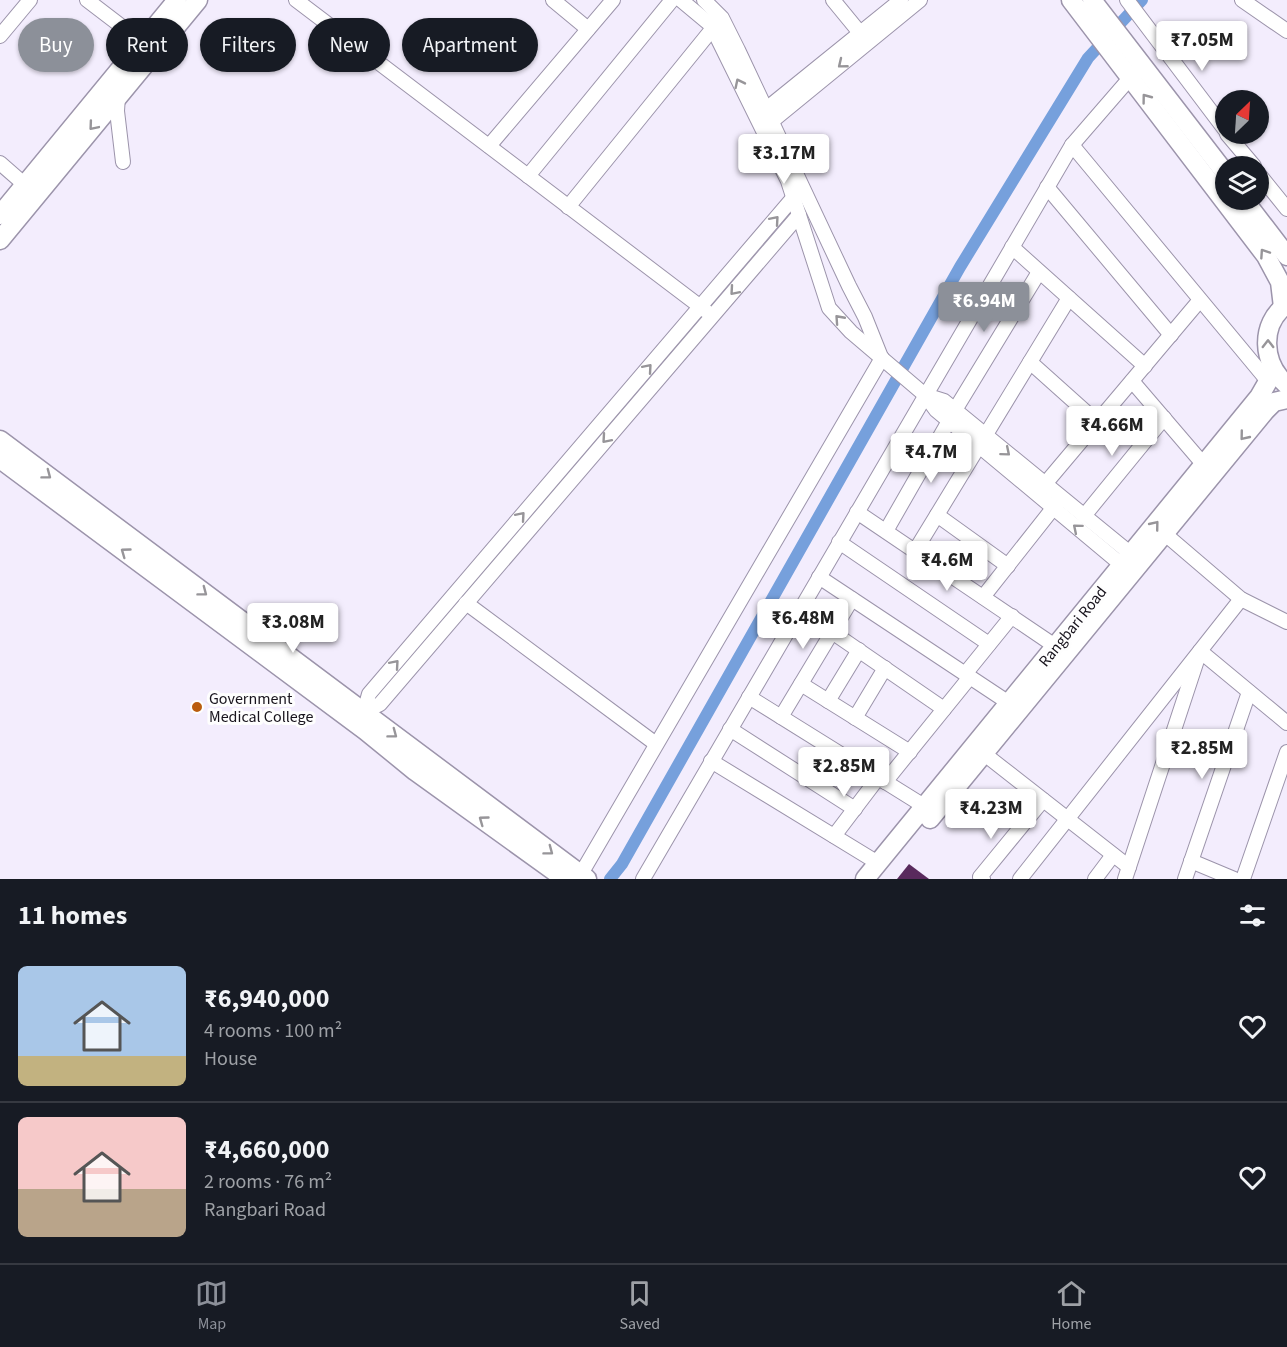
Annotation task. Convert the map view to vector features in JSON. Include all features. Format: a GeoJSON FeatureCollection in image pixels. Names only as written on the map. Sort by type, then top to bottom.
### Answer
{"type":"FeatureCollection","features":[{"type":"Feature","properties":{"kind":"street"},"geometry":{"type":"LineString","coordinates":[[1,33],[30,0]]}},
{"type":"Feature","properties":{"kind":"street"},"geometry":{"type":"LineString","coordinates":[[87,0],[111,18]]}},
{"type":"Feature","properties":{"kind":"street"},"geometry":{"type":"LineString","coordinates":[[162,18],[177,0]]}},
{"type":"Feature","properties":{"kind":"street"},"geometry":{"type":"LineString","coordinates":[[0,215],[31,190],[118,96],[198,0]]}},
{"type":"Feature","properties":{"kind":"street"},"geometry":{"type":"LineString","coordinates":[[296,0],[712,316]]}},
{"type":"Feature","properties":{"kind":"street"},"geometry":{"type":"LineString","coordinates":[[552,0],[588,29]]}},
{"type":"Feature","properties":{"kind":"street"},"geometry":{"type":"LineString","coordinates":[[489,146],[613,0]]}},
{"type":"Feature","properties":{"kind":"street"},"geometry":{"type":"LineString","coordinates":[[528,176],[672,0]]}},
{"type":"Feature","properties":{"kind":"street"},"geometry":{"type":"LineString","coordinates":[[681,0],[717,23]]}},
{"type":"Feature","properties":{"kind":"street"},"geometry":{"type":"LineString","coordinates":[[704,0],[886,362]]}},
{"type":"Feature","properties":{"kind":"street"},"geometry":{"type":"LineString","coordinates":[[833,0],[864,38]]}},
{"type":"Feature","properties":{"kind":"street"},"geometry":{"type":"LineString","coordinates":[[764,119],[864,38],[899,4],[920,0]]}},
{"type":"Feature","properties":{"kind":"street"},"geometry":{"type":"LineString","coordinates":[[1073,0],[1101,25],[1120,49],[1266,256],[1280,282],[1285,305],[1274,318],[1269,331],[1267,344],[1270,376]]}},
{"type":"Feature","properties":{"kind":"street"},"geometry":{"type":"LineString","coordinates":[[1092,0],[1101,25]]}},
{"type":"Feature","properties":{"kind":"street"},"geometry":{"type":"LineString","coordinates":[[1127,0],[1215,117]]}},
{"type":"Feature","properties":{"kind":"street"},"geometry":{"type":"LineString","coordinates":[[1242,0],[1260,5],[1287,31]]}},
{"type":"Feature","properties":{"kind":"street"},"geometry":{"type":"LineString","coordinates":[[568,207],[717,23]]}},
{"type":"Feature","properties":{"kind":"street"},"geometry":{"type":"LineString","coordinates":[[643,879],[857,512],[920,391],[1012,247],[1072,145],[1136,71]]}},
{"type":"Feature","properties":{"kind":"street"},"geometry":{"type":"LineString","coordinates":[[1136,71],[1215,161]]}},
{"type":"Feature","properties":{"kind":"street"},"geometry":{"type":"LineString","coordinates":[[0,240],[31,190],[120,72]]}},
{"type":"Feature","properties":{"kind":"street"},"geometry":{"type":"LineString","coordinates":[[118,96],[117,111],[123,162]]}},
{"type":"Feature","properties":{"kind":"street"},"geometry":{"type":"LineString","coordinates":[[764,119],[794,198],[829,308],[851,332],[920,391],[936,410],[952,415],[1126,560]]}},
{"type":"Feature","properties":{"kind":"street"},"geometry":{"type":"LineString","coordinates":[[1236,144],[1246,156]]}},
{"type":"Feature","properties":{"kind":"street"},"geometry":{"type":"LineString","coordinates":[[1072,145],[1200,300],[1270,376],[1287,385]]}},
{"type":"Feature","properties":{"kind":"street"},"geometry":{"type":"LineString","coordinates":[[0,163],[31,190]]}},
{"type":"Feature","properties":{"kind":"street"},"geometry":{"type":"LineString","coordinates":[[1269,186],[1287,208]]}},
{"type":"Feature","properties":{"kind":"street"},"geometry":{"type":"LineString","coordinates":[[1047,187],[1171,335]]}},
{"type":"Feature","properties":{"kind":"street"},"geometry":{"type":"LineString","coordinates":[[364,712],[369,694],[794,198]]}},
{"type":"Feature","properties":{"kind":"street"},"geometry":{"type":"LineString","coordinates":[[1252,210],[1287,256]]}},
{"type":"Feature","properties":{"kind":"street"},"geometry":{"type":"LineString","coordinates":[[364,712],[380,704],[799,215]]}},
{"type":"Feature","properties":{"kind":"street"},"geometry":{"type":"LineString","coordinates":[[1012,247],[1145,366]]}},
{"type":"Feature","properties":{"kind":"street"},"geometry":{"type":"LineString","coordinates":[[885,531],[1039,272]]}},
{"type":"Feature","properties":{"kind":"street"},"geometry":{"type":"LineString","coordinates":[[915,551],[1069,298]]}},
{"type":"Feature","properties":{"kind":"street"},"geometry":{"type":"LineString","coordinates":[[1045,483],[1200,300]]}},
{"type":"Feature","properties":{"kind":"street"},"geometry":{"type":"LineString","coordinates":[[578,878],[886,362]]}},
{"type":"Feature","properties":{"kind":"street"},"geometry":{"type":"LineString","coordinates":[[1030,362],[1097,422]]}},
{"type":"Feature","properties":{"kind":"street","name":"Rangbari Road"},"geometry":{"type":"LineString","coordinates":[[879,871],[924,807],[979,750],[1009,703],[1259,397],[1270,376]]}},
{"type":"Feature","properties":{"kind":"street"},"geometry":{"type":"LineString","coordinates":[[1132,381],[1204,465]]}},
{"type":"Feature","properties":{"kind":"street","name":"Rangbari Road"},"geometry":{"type":"LineString","coordinates":[[865,879],[879,871],[979,750],[1165,534],[1265,411],[1274,402],[1287,399]]}},
{"type":"Feature","properties":{"kind":"street"},"geometry":{"type":"LineString","coordinates":[[1084,516],[1164,418]]}},
{"type":"Feature","properties":{"kind":"street"},"geometry":{"type":"LineString","coordinates":[[0,440],[364,712],[578,878]]}},
{"type":"Feature","properties":{"kind":"street"},"geometry":{"type":"LineString","coordinates":[[982,440],[1045,483],[1058,503],[1084,516],[1126,560]]}},
{"type":"Feature","properties":{"kind":"street"},"geometry":{"type":"LineString","coordinates":[[0,459],[366,731],[415,771],[578,878]]}},
{"type":"Feature","properties":{"kind":"street"},"geometry":{"type":"LineString","coordinates":[[537,497],[548,507]]}},
{"type":"Feature","properties":{"kind":"street"},"geometry":{"type":"LineString","coordinates":[[983,597],[1058,503]]}},
{"type":"Feature","properties":{"kind":"street"},"geometry":{"type":"LineString","coordinates":[[857,512],[1055,646]]}},
{"type":"Feature","properties":{"kind":"street"},"geometry":{"type":"LineString","coordinates":[[937,515],[1008,566]]}},
{"type":"Feature","properties":{"kind":"street"},"geometry":{"type":"LineString","coordinates":[[1165,534],[1241,599],[1287,622]]}},
{"type":"Feature","properties":{"kind":"street"},"geometry":{"type":"LineString","coordinates":[[839,542],[989,644]]}},
{"type":"Feature","properties":{"kind":"street"},"geometry":{"type":"LineString","coordinates":[[819,577],[1009,703]]}},
{"type":"Feature","properties":{"kind":"street"},"geometry":{"type":"LineString","coordinates":[[781,717],[852,599]]}},
{"type":"Feature","properties":{"kind":"street"},"geometry":{"type":"LineString","coordinates":[[1020,879],[1241,599]]}},
{"type":"Feature","properties":{"kind":"street"},"geometry":{"type":"LineString","coordinates":[[466,603],[656,744]]}},
{"type":"Feature","properties":{"kind":"street"},"geometry":{"type":"LineString","coordinates":[[834,836],[855,809],[910,752],[944,710],[1011,616]]}},
{"type":"Feature","properties":{"kind":"street"},"geometry":{"type":"LineString","coordinates":[[832,632],[944,710]]}},
{"type":"Feature","properties":{"kind":"street"},"geometry":{"type":"LineString","coordinates":[[828,701],[859,650]]}},
{"type":"Feature","properties":{"kind":"street"},"geometry":{"type":"LineString","coordinates":[[1200,651],[1287,723]]}},
{"type":"Feature","properties":{"kind":"street"},"geometry":{"type":"LineString","coordinates":[[1127,873],[1200,651]]}},
{"type":"Feature","properties":{"kind":"street"},"geometry":{"type":"LineString","coordinates":[[855,718],[885,668]]}},
{"type":"Feature","properties":{"kind":"street"},"geometry":{"type":"LineString","coordinates":[[801,684],[910,752]]}},
{"type":"Feature","properties":{"kind":"street"},"geometry":{"type":"LineString","coordinates":[[1185,879],[1249,692]]}},
{"type":"Feature","properties":{"kind":"street"},"geometry":{"type":"LineString","coordinates":[[749,697],[924,807]]}},
{"type":"Feature","properties":{"kind":"street"},"geometry":{"type":"LineString","coordinates":[[730,729],[855,809]]}},
{"type":"Feature","properties":{"kind":"street"},"geometry":{"type":"LineString","coordinates":[[979,750],[1113,855],[1127,873]]}},
{"type":"Feature","properties":{"kind":"street"},"geometry":{"type":"LineString","coordinates":[[1243,879],[1287,752]]}},
{"type":"Feature","properties":{"kind":"street"},"geometry":{"type":"LineString","coordinates":[[711,761],[834,836],[879,871]]}},
{"type":"Feature","properties":{"kind":"street"},"geometry":{"type":"LineString","coordinates":[[983,879],[980,877],[1043,800]]}},
{"type":"Feature","properties":{"kind":"street"},"geometry":{"type":"LineString","coordinates":[[1095,879],[1113,855]]}},
{"type":"Feature","properties":{"kind":"street"},"geometry":{"type":"LineString","coordinates":[[1191,861],[1234,879]]}},
{"type":"Feature","properties":{"kind":"building"},"geometry":{"type":"Polygon","coordinates":[[[909,864],[929,879],[897,879],[909,864]]]}},
{"type":"Feature","properties":{"kind":"waterway"},"geometry":{"type":"LineString","coordinates":[[610,879],[622,864],[960,267],[1088,58],[1142,0]]}},
{"type":"Feature","properties":{"kind":"place","name":"Government Medical College"},"geometry":{"type":"Point","coordinates":[197,707]}}]}
